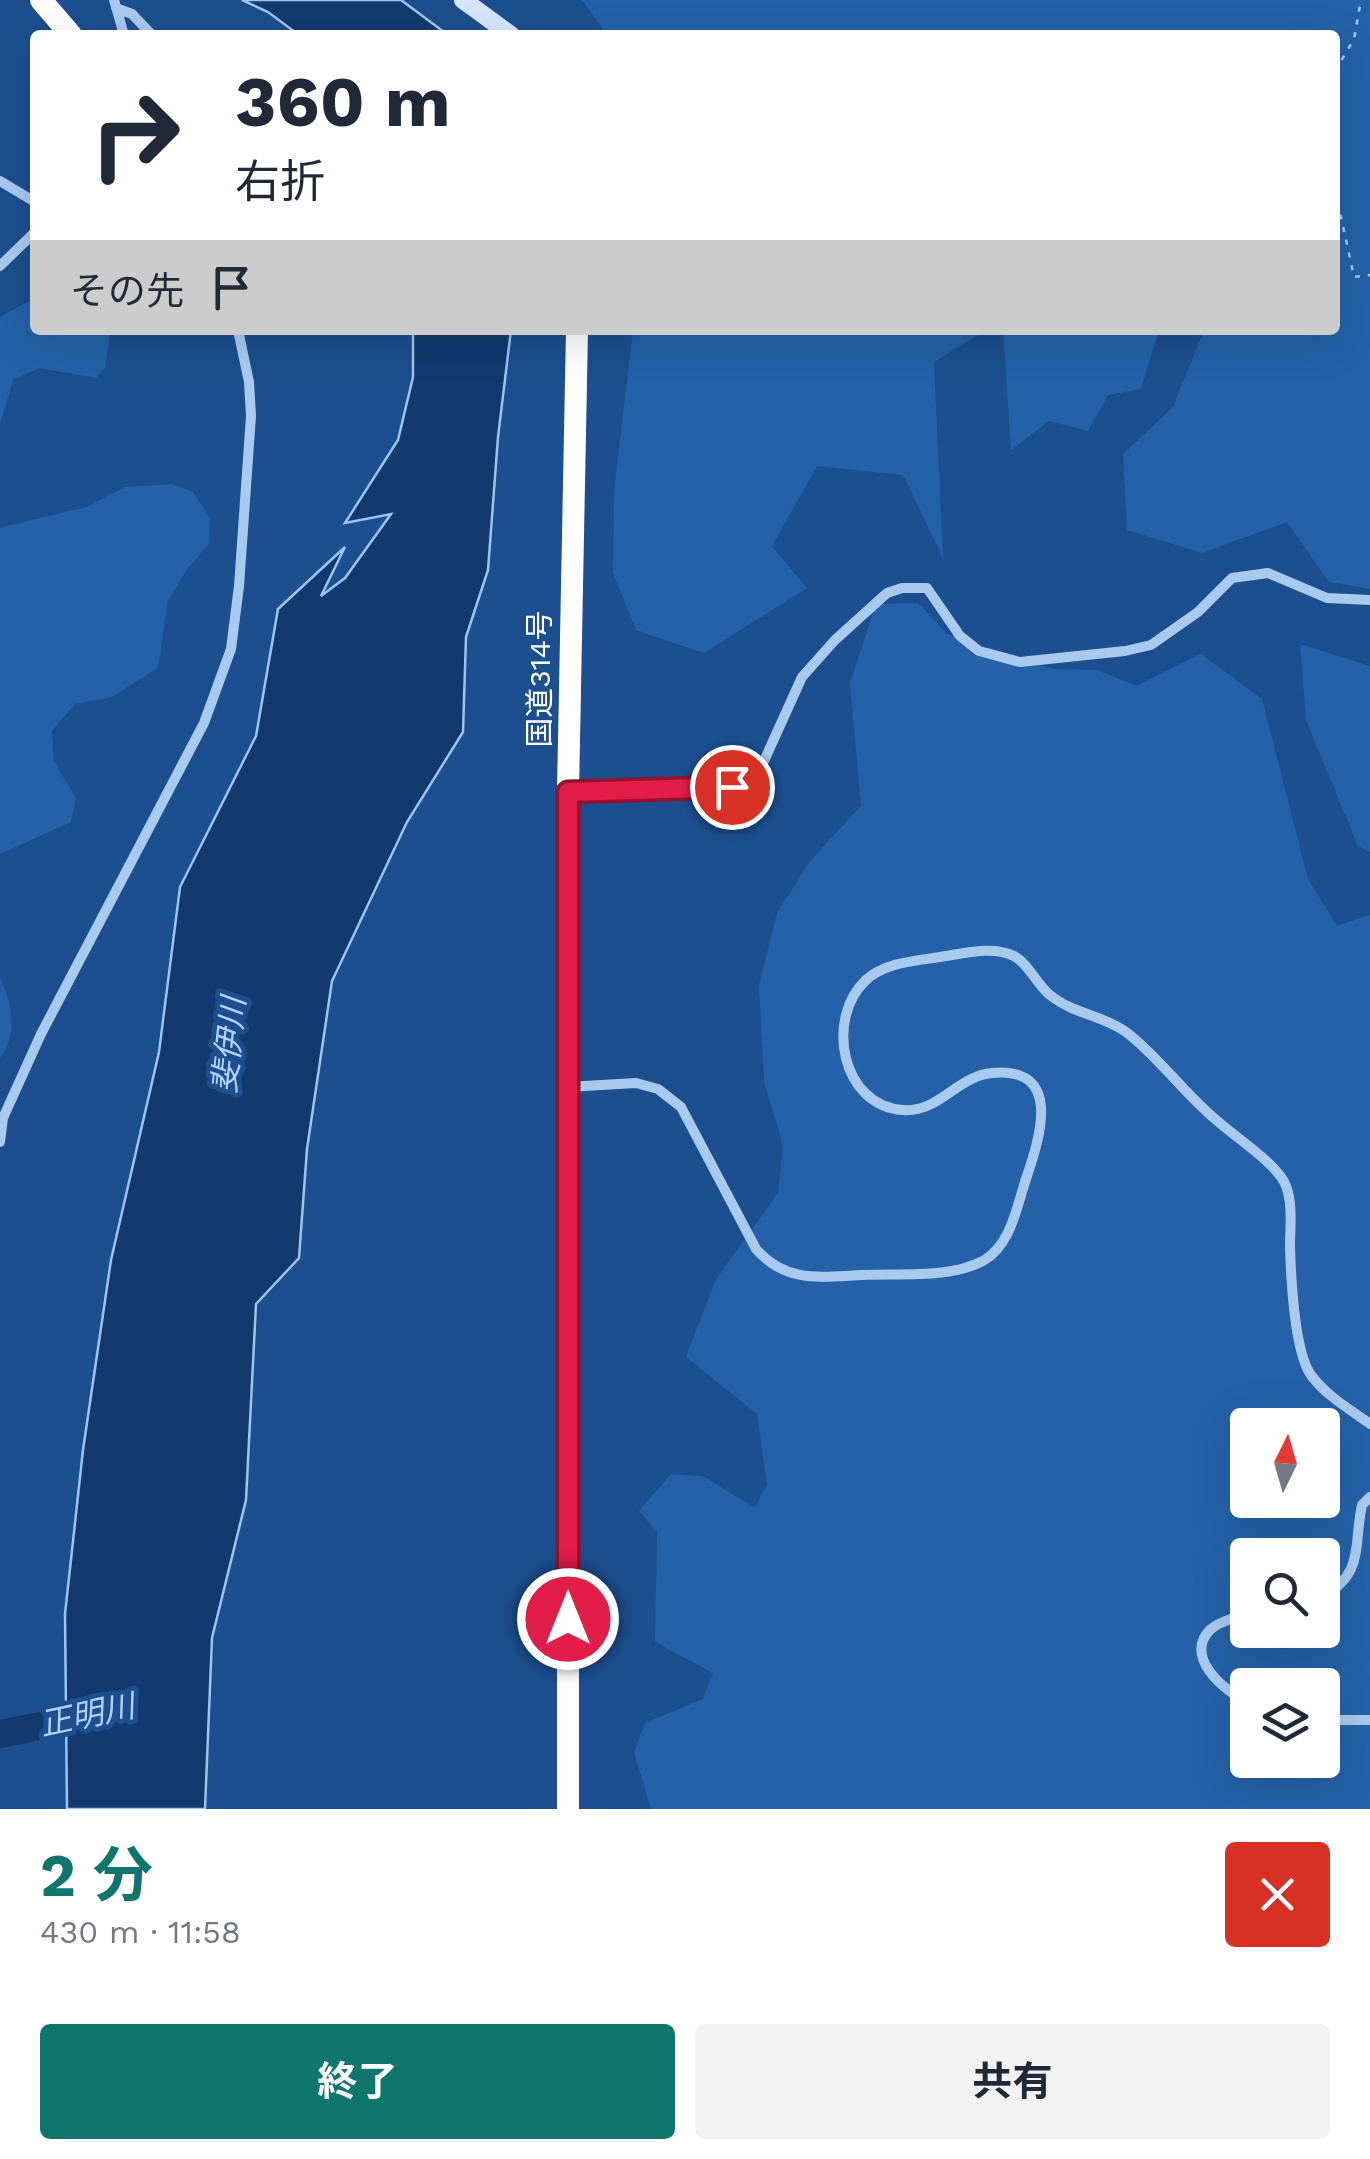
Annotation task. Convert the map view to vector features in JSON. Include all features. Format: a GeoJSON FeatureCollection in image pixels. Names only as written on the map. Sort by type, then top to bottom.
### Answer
{"type":"FeatureCollection","features":[{"type":"Feature","properties":{"kind":"highway"},"geometry":{"type":"LineString","coordinates":[[40,0],[66,30]]}},
{"type":"Feature","properties":{"kind":"highway","name":"国道314号"},"geometry":{"type":"LineString","coordinates":[[568,1809],[568,792],[577,335]]}},
{"type":"Feature","properties":{"kind":"street"},"geometry":{"type":"LineString","coordinates":[[464,0],[505,30]]}},
{"type":"Feature","properties":{"kind":"street"},"geometry":{"type":"LineString","coordinates":[[115,4],[123,30]]}},
{"type":"Feature","properties":{"kind":"street"},"geometry":{"type":"LineString","coordinates":[[115,4],[147,30]]}},
{"type":"Feature","properties":{"kind":"street"},"geometry":{"type":"LineString","coordinates":[[0,181],[30,199]]}},
{"type":"Feature","properties":{"kind":"street"},"geometry":{"type":"LineString","coordinates":[[0,266],[30,237]]}},
{"type":"Feature","properties":{"kind":"street"},"geometry":{"type":"LineString","coordinates":[[0,1142],[3,1118],[41,1034],[204,723],[222,681],[240,586],[251,416],[239,335]]}},
{"type":"Feature","properties":{"kind":"street"},"geometry":{"type":"LineString","coordinates":[[568,792],[732,787],[753,775],[764,761],[802,677],[835,640],[887,594],[902,588],[926,588],[960,636],[980,651],[1020,662],[1152,645],[1198,612],[1232,578],[1268,572],[1327,598],[1370,600]]}},
{"type":"Feature","properties":{"kind":"street"},"geometry":{"type":"LineString","coordinates":[[567,1088],[636,1083],[658,1089],[681,1107],[756,1249],[770,1265],[785,1273],[820,1277],[962,1270],[986,1260],[1001,1246],[1038,1144],[1044,1119],[1041,1100],[1030,1082],[1008,1072],[966,1080],[924,1110],[898,1110],[872,1100],[852,1077],[842,1042],[846,1005],[867,978],[890,965],[980,951],[1017,957],[1050,995],[1127,1033],[1206,1111],[1265,1159],[1285,1182],[1290,1198],[1296,1324],[1310,1374],[1370,1424]]}},
{"type":"Feature","properties":{"kind":"street"},"geometry":{"type":"LineString","coordinates":[[1340,1586],[1353,1569],[1362,1504],[1370,1498]]}},
{"type":"Feature","properties":{"kind":"street"},"geometry":{"type":"LineString","coordinates":[[1230,1620],[1213,1627],[1204,1641],[1203,1658],[1208,1672],[1230,1692]]}},
{"type":"Feature","properties":{"kind":"street"},"geometry":{"type":"LineString","coordinates":[[1340,1720],[1370,1720]]}},
{"type":"Feature","properties":{"kind":"path"},"geometry":{"type":"LineString","coordinates":[[1340,63],[1354,39],[1361,0]]}},
{"type":"Feature","properties":{"kind":"path"},"geometry":{"type":"LineString","coordinates":[[1340,212],[1354,277],[1370,275]]}},
{"type":"Feature","properties":{"kind":"shaded area"},"geometry":{"type":"Polygon","coordinates":[[[582,0],[1370,0],[1370,589],[1329,582],[1287,522],[1202,553],[1127,530],[1123,454],[1173,407],[1202,335],[1340,335],[1340,30],[603,30],[582,0]]]}},
{"type":"Feature","properties":{"kind":"shaded area"},"geometry":{"type":"Polygon","coordinates":[[[30,301],[30,335],[110,335],[105,368],[96,378],[39,368],[13,380],[0,424],[0,317],[30,301]]]}},
{"type":"Feature","properties":{"kind":"shaded area"},"geometry":{"type":"Polygon","coordinates":[[[632,335],[978,335],[934,362],[943,558],[903,475],[817,466],[772,546],[807,588],[704,653],[636,630],[613,573],[614,490],[632,335]]]}},
{"type":"Feature","properties":{"kind":"shaded area"},"geometry":{"type":"Polygon","coordinates":[[[1003,335],[1157,335],[1141,389],[1108,395],[1088,431],[1049,421],[1011,450],[1003,335]]]}},
{"type":"Feature","properties":{"kind":"shaded area"},"geometry":{"type":"Polygon","coordinates":[[[172,484],[193,492],[210,518],[209,544],[188,568],[168,601],[158,668],[112,697],[75,704],[52,731],[54,761],[76,798],[71,822],[0,854],[0,528],[86,507],[125,487],[172,484]]]}},
{"type":"Feature","properties":{"kind":"shaded area"},"geometry":{"type":"Polygon","coordinates":[[[918,603],[947,634],[1052,669],[1097,670],[1137,686],[1201,654],[1262,699],[1308,879],[1337,926],[1370,915],[1370,1809],[651,1809],[634,1752],[645,1723],[703,1699],[713,1673],[655,1642],[657,1532],[639,1511],[671,1474],[703,1476],[755,1508],[767,1484],[757,1414],[686,1357],[716,1279],[778,1193],[783,1146],[764,1081],[759,985],[777,913],[810,861],[861,806],[850,683],[876,604],[918,603]]]}},
{"type":"Feature","properties":{"kind":"shaded area"},"geometry":{"type":"Polygon","coordinates":[[[1300,644],[1370,666],[1370,852],[1358,846],[1306,720],[1300,644]]]}},
{"type":"Feature","properties":{"kind":"shaded area"},"geometry":{"type":"Polygon","coordinates":[[[0,979],[8,997],[11,1030],[0,1058],[0,979]]]}},
{"type":"Feature","properties":{"kind":"water"},"geometry":{"type":"Polygon","coordinates":[[[242,0],[401,0],[441,30],[292,30],[268,12],[242,0]]]}},
{"type":"Feature","properties":{"kind":"water","name":"斐伊川"},"geometry":{"type":"Polygon","coordinates":[[[413,335],[510,335],[488,570],[466,637],[463,732],[407,822],[332,981],[307,1149],[299,1258],[256,1304],[246,1500],[212,1638],[205,1809],[67,1809],[65,1614],[83,1450],[111,1260],[159,1052],[180,887],[256,736],[278,609],[345,547],[321,596],[345,578],[391,514],[345,523],[398,440],[413,377],[413,335]]]}},
{"type":"Feature","properties":{"kind":"waterway","name":"正明川"},"geometry":{"type":"LineString","coordinates":[[0,1734],[100,1714]]}},
{"type":"Feature","properties":{"kind":"route"},"geometry":{"type":"LineString","coordinates":[[568,1619],[568,792],[732,787]]}}]}
